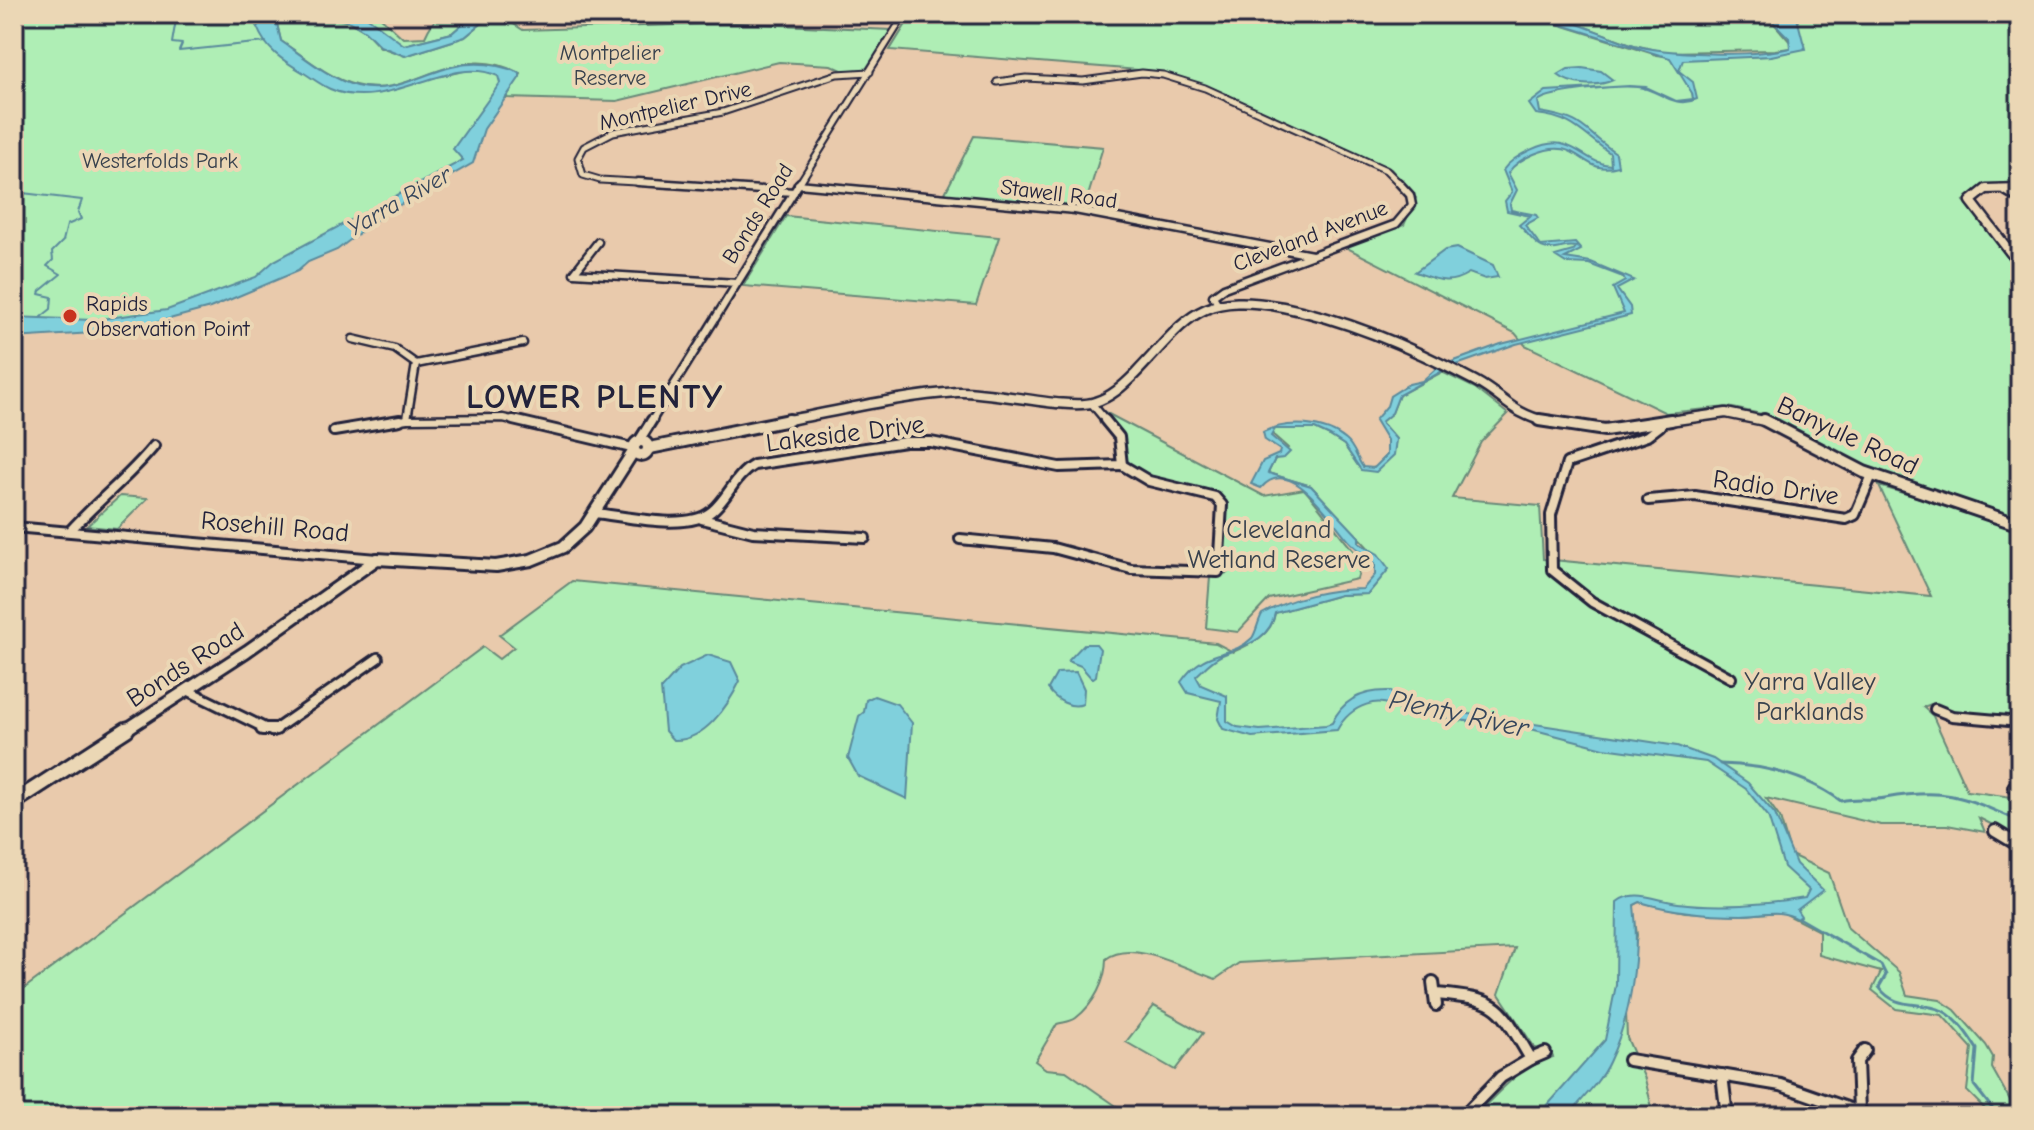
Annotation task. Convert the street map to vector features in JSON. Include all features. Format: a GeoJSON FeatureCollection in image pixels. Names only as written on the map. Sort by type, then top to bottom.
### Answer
{"type":"FeatureCollection","features":[{"type":"Feature","properties":{"kind":"street","name":"Bonds Road"},"geometry":{"type":"LineString","coordinates":[[531,560],[572,541],[641,446],[737,283],[905,14]]}},
{"type":"Feature","properties":{"kind":"street","name":"Montpelier Drive"},"geometry":{"type":"LineString","coordinates":[[794,192],[600,180],[583,175],[578,158],[590,143],[613,132],[723,112],[837,74],[870,72]]}},
{"type":"Feature","properties":{"kind":"street","name":"Cleveland Avenue"},"geometry":{"type":"LineString","coordinates":[[997,82],[1026,78],[1083,81],[1142,73],[1163,75],[1205,88],[1386,170],[1410,195],[1412,205],[1396,224],[1224,288],[1213,296],[1218,304],[1198,311],[1171,334],[1149,363],[1106,399],[1092,404]]}},
{"type":"Feature","properties":{"kind":"street","name":"Stawell Road"},"geometry":{"type":"LineString","coordinates":[[798,184],[1075,210],[1312,256]]}},
{"type":"Feature","properties":{"kind":"street"},"geometry":{"type":"LineString","coordinates":[[1999,188],[2020,200]]}},
{"type":"Feature","properties":{"kind":"street"},"geometry":{"type":"LineString","coordinates":[[2020,188],[1981,191],[1971,201],[2020,265]]}},
{"type":"Feature","properties":{"kind":"street"},"geometry":{"type":"LineString","coordinates":[[598,242],[574,273],[737,283]]}},
{"type":"Feature","properties":{"kind":"street","name":"Banyule Road"},"geometry":{"type":"LineString","coordinates":[[1218,304],[1274,307],[1324,316],[1456,373],[1492,391],[1509,409],[1541,420],[1612,430],[1724,413],[1766,420],[1872,475],[2020,525]]}},
{"type":"Feature","properties":{"kind":"street"},"geometry":{"type":"LineString","coordinates":[[353,339],[393,349],[410,356],[416,364],[407,419]]}},
{"type":"Feature","properties":{"kind":"street"},"geometry":{"type":"LineString","coordinates":[[416,364],[523,343]]}},
{"type":"Feature","properties":{"kind":"street"},"geometry":{"type":"LineString","coordinates":[[334,431],[407,419],[503,418],[641,446],[958,392],[1092,404],[1119,437],[1122,465],[1143,482],[1193,488],[1220,499],[1222,505],[1218,572],[1131,569],[1053,548],[960,539]]}},
{"type":"Feature","properties":{"kind":"street"},"geometry":{"type":"LineString","coordinates":[[1658,422],[1660,426],[1647,436],[1567,463],[1551,506],[1548,534],[1552,570],[1592,602],[1731,678]]}},
{"type":"Feature","properties":{"kind":"street","name":"Lakeside Drive"},"geometry":{"type":"LineString","coordinates":[[702,519],[716,506],[737,474],[754,465],[905,442],[956,444],[1059,467],[1122,465]]}},
{"type":"Feature","properties":{"kind":"street"},"geometry":{"type":"LineString","coordinates":[[70,531],[103,495],[132,473],[154,446]]}},
{"type":"Feature","properties":{"kind":"street","name":"Radio Drive"},"geometry":{"type":"LineString","coordinates":[[1648,500],[1695,496],[1846,519],[1855,515],[1872,475]]}},
{"type":"Feature","properties":{"kind":"street"},"geometry":{"type":"LineString","coordinates":[[595,513],[684,521],[702,519],[707,524],[735,529],[865,538]]}},
{"type":"Feature","properties":{"kind":"street","name":"Rosehill Road"},"geometry":{"type":"LineString","coordinates":[[14,527],[486,567],[531,560]]}},
{"type":"Feature","properties":{"kind":"street","name":"Bonds Road"},"geometry":{"type":"LineString","coordinates":[[14,802],[187,690],[377,559]]}},
{"type":"Feature","properties":{"kind":"street"},"geometry":{"type":"LineString","coordinates":[[187,690],[264,730],[273,731],[378,658]]}},
{"type":"Feature","properties":{"kind":"street"},"geometry":{"type":"LineString","coordinates":[[1935,709],[1952,716],[2020,722]]}},
{"type":"Feature","properties":{"kind":"street"},"geometry":{"type":"LineString","coordinates":[[1995,831],[2020,846]]}},
{"type":"Feature","properties":{"kind":"street"},"geometry":{"type":"LineString","coordinates":[[1435,994],[1489,999],[1497,1003],[1506,1012],[1531,1059]]}},
{"type":"Feature","properties":{"kind":"street"},"geometry":{"type":"LineString","coordinates":[[1629,1060],[1803,1091],[1864,1114],[1857,1061],[1865,1050]]}},
{"type":"Feature","properties":{"kind":"street"},"geometry":{"type":"LineString","coordinates":[[1463,1116],[1501,1077],[1545,1053]]}},
{"type":"Feature","properties":{"kind":"street"},"geometry":{"type":"LineString","coordinates":[[1722,1075],[1727,1116]]}},
{"type":"Feature","properties":{"kind":"green space","name":"Westerfolds Park"},"geometry":{"type":"Polygon","coordinates":[[[14,14],[269,14],[258,27],[359,94],[473,69],[488,70],[506,78],[468,159],[266,275],[175,311],[107,322],[14,319],[14,14]]]}},
{"type":"Feature","properties":{"kind":"green space","name":"Montpelier Reserve"},"geometry":{"type":"Polygon","coordinates":[[[288,14],[348,21],[365,31],[380,47],[405,56],[465,37],[493,14],[527,14],[509,21],[523,30],[736,23],[891,30],[866,69],[844,71],[831,65],[779,62],[617,101],[506,98],[521,74],[497,65],[475,62],[396,85],[376,88],[355,85],[326,72],[281,41],[277,24],[288,14]]]}},
{"type":"Feature","properties":{"kind":"green space"},"geometry":{"type":"Polygon","coordinates":[[[356,14],[377,14],[403,38],[425,37],[434,21],[444,15],[474,14],[452,33],[404,45],[356,14]]]}},
{"type":"Feature","properties":{"kind":"green space"},"geometry":{"type":"Polygon","coordinates":[[[1023,14],[1525,14],[1657,55],[1681,58],[1771,56],[1804,43],[1799,35],[1796,14],[2020,14],[2020,187],[1981,188],[1964,201],[2020,269],[2020,519],[2004,518],[1841,457],[1761,414],[1728,407],[1666,413],[1525,345],[1515,333],[1345,247],[1404,225],[1416,198],[1391,169],[1212,88],[1151,71],[890,50],[911,16],[1019,21],[1023,14]]]}},
{"type":"Feature","properties":{"kind":"green space"},"geometry":{"type":"Polygon","coordinates":[[[1550,14],[1771,14],[1770,19],[1791,43],[1790,48],[1775,50],[1666,52],[1634,45],[1550,14]]]}},
{"type":"Feature","properties":{"kind":"green space"},"geometry":{"type":"Polygon","coordinates":[[[974,136],[1103,147],[1084,209],[944,195],[974,136]]]}},
{"type":"Feature","properties":{"kind":"green space"},"geometry":{"type":"Polygon","coordinates":[[[786,216],[999,237],[976,305],[743,286],[786,216]]]}},
{"type":"Feature","properties":{"kind":"green space","name":"Yarra Valley Parklands"},"geometry":{"type":"Polygon","coordinates":[[[1442,372],[1475,388],[1508,414],[1481,442],[1452,498],[1540,506],[1543,559],[1931,596],[1879,486],[2020,527],[2020,718],[1948,711],[1931,704],[1923,707],[1933,716],[1967,791],[2020,798],[2016,815],[2020,818],[2020,839],[1979,818],[1985,832],[1947,825],[1881,825],[1766,798],[1780,818],[1791,855],[1829,873],[1848,928],[1899,972],[1907,995],[1940,1000],[1955,1010],[1986,1045],[1993,1057],[1992,1068],[2019,1116],[1992,1116],[1967,1091],[1972,1048],[1942,1015],[1896,1009],[1872,990],[1881,972],[1819,955],[1819,931],[1782,912],[1744,915],[1685,912],[1640,902],[1633,906],[1637,935],[1626,1012],[1627,1038],[1645,1079],[1654,1116],[1475,1116],[1520,1073],[1553,1057],[1550,1051],[1537,1051],[1499,994],[1515,948],[1239,963],[1216,979],[1145,954],[1117,953],[1106,959],[1098,992],[1088,1006],[1074,1019],[1057,1024],[1035,1061],[1046,1069],[1066,1071],[1125,1112],[1123,1116],[14,1116],[14,996],[483,647],[499,659],[514,647],[499,635],[572,581],[1216,643],[1233,652],[1265,633],[1275,613],[1340,595],[1368,594],[1388,569],[1311,486],[1268,473],[1275,459],[1288,448],[1271,433],[1275,429],[1315,429],[1344,445],[1361,470],[1375,468],[1386,462],[1395,447],[1396,439],[1381,422],[1392,413],[1399,395],[1442,372]]]}},
{"type":"Feature","properties":{"kind":"green space","name":"Cleveland Wetland Reserve"},"geometry":{"type":"Polygon","coordinates":[[[1101,410],[1264,496],[1304,489],[1362,560],[1357,579],[1269,599],[1238,632],[1206,628],[1210,577],[1227,573],[1222,566],[1225,505],[1222,497],[1201,488],[1154,482],[1133,470],[1126,458],[1120,432],[1101,410]]]}},
{"type":"Feature","properties":{"kind":"green space"},"geometry":{"type":"Polygon","coordinates":[[[120,496],[148,498],[117,529],[87,526],[120,496]]]}},
{"type":"Feature","properties":{"kind":"green space"},"geometry":{"type":"Polygon","coordinates":[[[1154,1006],[1203,1033],[1175,1070],[1126,1042],[1154,1006]]]}},
{"type":"Feature","properties":{"kind":"water","name":"Yarra River"},"geometry":{"type":"Polygon","coordinates":[[[266,14],[288,14],[277,24],[281,41],[327,73],[356,86],[396,86],[451,67],[471,64],[494,65],[520,73],[520,77],[484,129],[473,163],[384,214],[337,250],[308,262],[298,271],[210,308],[125,331],[14,338],[14,317],[93,320],[167,310],[256,277],[274,261],[463,160],[453,149],[500,83],[498,76],[479,71],[459,72],[395,90],[352,95],[330,89],[276,54],[257,27],[266,14]]]}},
{"type":"Feature","properties":{"kind":"water"},"geometry":{"type":"Polygon","coordinates":[[[307,14],[364,15],[404,45],[452,33],[474,14],[493,14],[465,37],[405,56],[380,46],[365,31],[348,21],[307,14]]]}},
{"type":"Feature","properties":{"kind":"water","name":"Plenty River"},"geometry":{"type":"Polygon","coordinates":[[[1526,14],[1566,20],[1646,48],[1734,54],[1790,48],[1789,38],[1770,19],[1771,14],[1796,14],[1805,49],[1771,56],[1683,60],[1679,71],[1693,82],[1697,99],[1688,102],[1673,101],[1637,87],[1571,92],[1538,101],[1540,112],[1576,122],[1616,153],[1618,166],[1595,166],[1562,149],[1534,154],[1508,173],[1517,190],[1510,204],[1511,210],[1536,215],[1538,218],[1525,225],[1541,246],[1575,243],[1581,250],[1565,258],[1591,262],[1634,280],[1617,289],[1630,307],[1631,315],[1516,344],[1448,368],[1399,395],[1392,413],[1381,422],[1396,439],[1394,455],[1376,472],[1361,470],[1344,445],[1315,429],[1275,429],[1271,436],[1290,452],[1284,458],[1275,459],[1268,473],[1311,486],[1359,537],[1359,543],[1378,554],[1389,569],[1368,594],[1340,595],[1275,613],[1262,636],[1247,645],[1218,657],[1196,676],[1201,685],[1227,696],[1227,721],[1237,727],[1260,730],[1326,725],[1332,723],[1342,707],[1356,697],[1391,691],[1395,697],[1417,706],[1677,746],[1713,759],[1748,783],[1775,814],[1796,864],[1823,890],[1797,910],[1801,916],[1798,919],[1777,913],[1716,914],[1678,911],[1640,902],[1634,905],[1635,965],[1623,1026],[1605,1069],[1568,1116],[1538,1116],[1605,1040],[1616,985],[1617,902],[1631,896],[1708,905],[1758,904],[1805,898],[1809,890],[1784,867],[1768,816],[1746,789],[1706,762],[1604,748],[1531,729],[1402,713],[1385,703],[1358,709],[1337,730],[1252,737],[1223,729],[1218,719],[1221,701],[1188,693],[1181,682],[1200,663],[1244,645],[1255,633],[1262,614],[1311,595],[1363,589],[1375,575],[1375,563],[1351,543],[1299,485],[1286,479],[1273,479],[1261,488],[1251,484],[1263,461],[1279,454],[1280,450],[1265,440],[1263,432],[1273,428],[1294,425],[1328,429],[1349,443],[1363,467],[1374,468],[1387,455],[1387,440],[1375,420],[1387,406],[1390,396],[1409,384],[1422,381],[1438,367],[1501,344],[1624,313],[1613,288],[1625,281],[1623,277],[1589,264],[1566,263],[1555,256],[1573,251],[1576,247],[1549,249],[1539,246],[1519,225],[1530,216],[1507,211],[1505,201],[1512,192],[1503,170],[1514,159],[1531,150],[1558,143],[1611,165],[1610,153],[1576,128],[1560,119],[1536,114],[1529,104],[1546,91],[1629,86],[1646,87],[1676,101],[1693,99],[1692,93],[1670,58],[1526,14]]]}},
{"type":"Feature","properties":{"kind":"water"},"geometry":{"type":"Polygon","coordinates":[[[1568,69],[1601,71],[1613,80],[1585,84],[1558,75],[1568,69]]]}},
{"type":"Feature","properties":{"kind":"water"},"geometry":{"type":"Polygon","coordinates":[[[1457,248],[1493,265],[1498,277],[1485,279],[1469,273],[1443,280],[1415,272],[1445,250],[1457,248]]]}},
{"type":"Feature","properties":{"kind":"water"},"geometry":{"type":"Polygon","coordinates":[[[1084,644],[1096,644],[1100,649],[1096,676],[1092,679],[1081,666],[1068,661],[1084,644]]]}},
{"type":"Feature","properties":{"kind":"water"},"geometry":{"type":"Polygon","coordinates":[[[708,655],[731,662],[740,681],[722,711],[705,729],[684,739],[673,740],[665,731],[661,689],[680,668],[708,655]]]}},
{"type":"Feature","properties":{"kind":"water"},"geometry":{"type":"Polygon","coordinates":[[[1076,672],[1084,689],[1083,704],[1073,705],[1059,700],[1048,689],[1057,673],[1076,672]]]}},
{"type":"Feature","properties":{"kind":"water"},"geometry":{"type":"Polygon","coordinates":[[[874,696],[897,704],[912,723],[907,799],[858,776],[848,758],[859,716],[864,712],[866,700],[874,696]]]}},
{"type":"Feature","properties":{"kind":"waterway"},"geometry":{"type":"LineString","coordinates":[[177,14],[172,43],[182,44],[179,51],[266,42]]}},
{"type":"Feature","properties":{"kind":"waterway"},"geometry":{"type":"LineString","coordinates":[[14,192],[82,200],[78,212],[81,219],[67,225],[63,241],[52,252],[53,260],[47,266],[61,274],[40,291],[39,294],[52,297],[51,309],[41,317]]}},
{"type":"Feature","properties":{"kind":"waterway"},"geometry":{"type":"LineString","coordinates":[[1720,764],[1784,773],[1813,784],[1841,801],[1938,794],[1965,799],[2014,819]]}},
{"type":"Feature","properties":{"kind":"waterway"},"geometry":{"type":"LineString","coordinates":[[1799,918],[1881,965],[1886,975],[1879,987],[1893,999],[1943,1011],[1958,1023],[1977,1049],[1974,1085],[1998,1116]]}},
{"type":"Feature","properties":{"kind":"place","name":"Rapids Observation Point"},"geometry":{"type":"Point","coordinates":[70,316]}},
{"type":"Feature","properties":{"kind":"district","name":"LOWER PLENTY"},"geometry":{"type":"Point","coordinates":[595,396]}}]}
